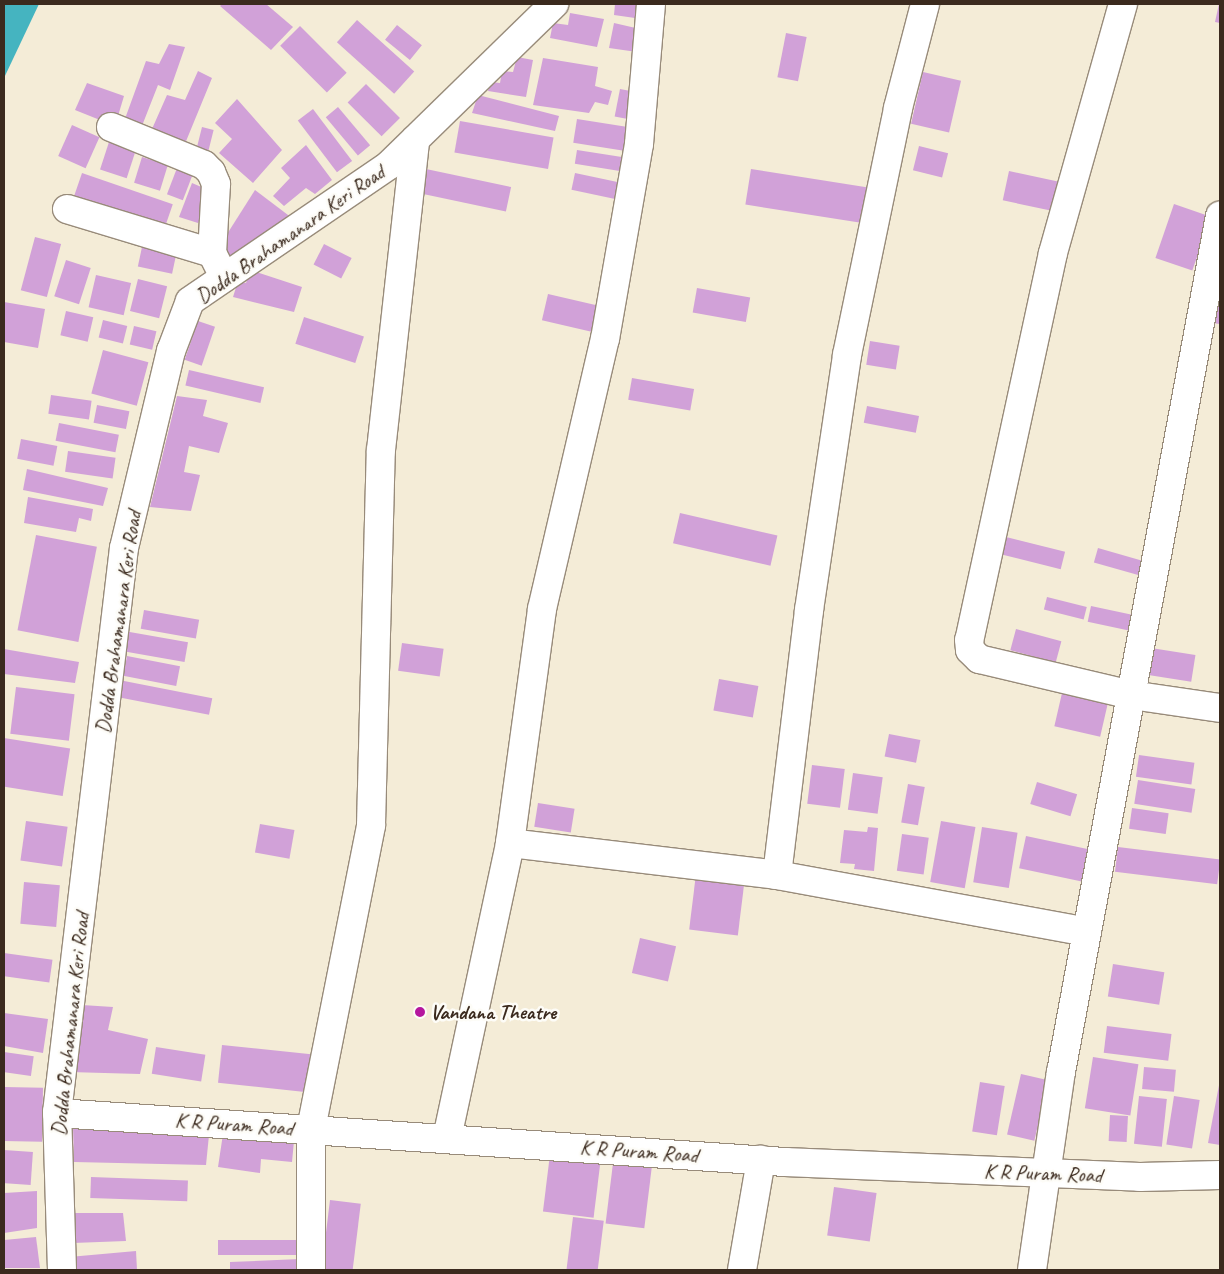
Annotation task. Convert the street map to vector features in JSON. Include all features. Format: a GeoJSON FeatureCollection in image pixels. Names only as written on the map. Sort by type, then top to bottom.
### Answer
{"type":"FeatureCollection","features":[{"type":"Feature","properties":{"kind":"street","name":"Dodda Brahamanara Keri Road"},"geometry":{"type":"LineString","coordinates":[[62,1270],[57,1114],[124,548],[172,352],[190,301],[389,165],[554,4]]}},
{"type":"Feature","properties":{"kind":"street"},"geometry":{"type":"LineString","coordinates":[[447,1138],[510,843],[542,609],[605,338],[639,144],[651,4]]}},
{"type":"Feature","properties":{"kind":"street"},"geometry":{"type":"LineString","coordinates":[[777,875],[809,610],[847,355],[898,108],[925,4]]}},
{"type":"Feature","properties":{"kind":"street"},"geometry":{"type":"LineString","coordinates":[[1123,4],[1053,254],[969,640],[970,650],[979,659],[1131,695],[1220,708]]}},
{"type":"Feature","properties":{"kind":"street"},"geometry":{"type":"LineString","coordinates":[[111,128],[204,165],[211,172],[216,184],[212,253],[224,278]]}},
{"type":"Feature","properties":{"kind":"street"},"geometry":{"type":"LineString","coordinates":[[310,1270],[311,1129],[371,825],[381,450],[415,140]]}},
{"type":"Feature","properties":{"kind":"street"},"geometry":{"type":"LineString","coordinates":[[67,209],[212,253]]}},
{"type":"Feature","properties":{"kind":"street"},"geometry":{"type":"LineString","coordinates":[[1032,1270],[1061,1072],[1220,216]]}},
{"type":"Feature","properties":{"kind":"street"},"geometry":{"type":"LineString","coordinates":[[510,843],[777,875],[1087,932]]}},
{"type":"Feature","properties":{"kind":"street","name":"K R Puram Road"},"geometry":{"type":"LineString","coordinates":[[57,1114],[311,1129],[761,1160],[1046,1173],[1220,1175]]}},
{"type":"Feature","properties":{"kind":"street"},"geometry":{"type":"LineString","coordinates":[[742,1270],[761,1160]]}},
{"type":"Feature","properties":{"kind":"water"},"geometry":{"type":"Polygon","coordinates":[[[4,4],[39,4],[4,78],[4,4]]]}},
{"type":"Feature","properties":{"kind":"building"},"geometry":{"type":"Polygon","coordinates":[[[222,4],[266,4],[293,27],[271,50],[220,6],[222,4]]]}},
{"type":"Feature","properties":{"kind":"building"},"geometry":{"type":"Polygon","coordinates":[[[615,4],[644,4],[642,19],[614,15],[615,4]]]}},
{"type":"Feature","properties":{"kind":"building"},"geometry":{"type":"Polygon","coordinates":[[[1220,4],[1220,23],[1215,22],[1220,4]]]}},
{"type":"Feature","properties":{"kind":"building"},"geometry":{"type":"Polygon","coordinates":[[[570,13],[604,19],[597,47],[550,38],[553,23],[568,25],[570,13]]]}},
{"type":"Feature","properties":{"kind":"building"},"geometry":{"type":"Polygon","coordinates":[[[357,20],[414,72],[394,94],[337,42],[357,20]]]}},
{"type":"Feature","properties":{"kind":"building"},"geometry":{"type":"Polygon","coordinates":[[[614,23],[640,29],[637,52],[609,48],[614,23]]]}},
{"type":"Feature","properties":{"kind":"building"},"geometry":{"type":"Polygon","coordinates":[[[397,25],[422,45],[410,60],[385,40],[397,25]]]}},
{"type":"Feature","properties":{"kind":"building"},"geometry":{"type":"Polygon","coordinates":[[[300,26],[347,73],[327,92],[280,46],[300,26]]]}},
{"type":"Feature","properties":{"kind":"building"},"geometry":{"type":"Polygon","coordinates":[[[786,33],[807,37],[798,81],[777,77],[786,33]]]}},
{"type":"Feature","properties":{"kind":"building"},"geometry":{"type":"Polygon","coordinates":[[[169,44],[185,47],[170,90],[158,85],[138,136],[122,127],[146,61],[159,64],[169,44]]]}},
{"type":"Feature","properties":{"kind":"building"},"geometry":{"type":"Polygon","coordinates":[[[517,57],[533,60],[526,97],[488,91],[491,82],[500,83],[502,71],[513,72],[517,57]]]}},
{"type":"Feature","properties":{"kind":"building"},"geometry":{"type":"Polygon","coordinates":[[[543,58],[598,67],[595,86],[612,91],[608,105],[595,102],[589,113],[533,105],[543,58]]]}},
{"type":"Feature","properties":{"kind":"building"},"geometry":{"type":"Polygon","coordinates":[[[198,71],[212,78],[182,151],[148,138],[167,95],[185,100],[198,71]]]}},
{"type":"Feature","properties":{"kind":"building"},"geometry":{"type":"Polygon","coordinates":[[[923,72],[961,81],[949,132],[911,124],[923,72]]]}},
{"type":"Feature","properties":{"kind":"building"},"geometry":{"type":"Polygon","coordinates":[[[87,83],[124,96],[115,126],[75,110],[87,83]]]}},
{"type":"Feature","properties":{"kind":"building"},"geometry":{"type":"Polygon","coordinates":[[[366,84],[400,118],[382,136],[348,102],[366,84]]]}},
{"type":"Feature","properties":{"kind":"building"},"geometry":{"type":"Polygon","coordinates":[[[620,89],[636,92],[630,120],[615,116],[620,89]]]}},
{"type":"Feature","properties":{"kind":"building"},"geometry":{"type":"Polygon","coordinates":[[[478,95],[559,116],[555,131],[472,113],[478,95]]]}},
{"type":"Feature","properties":{"kind":"building"},"geometry":{"type":"Polygon","coordinates":[[[237,99],[282,150],[253,183],[219,153],[232,139],[215,123],[237,99]]]}},
{"type":"Feature","properties":{"kind":"building"},"geometry":{"type":"Polygon","coordinates":[[[338,107],[370,145],[358,156],[326,117],[338,107]]]}},
{"type":"Feature","properties":{"kind":"building"},"geometry":{"type":"Polygon","coordinates":[[[313,109],[352,161],[337,172],[298,120],[313,109]]]}},
{"type":"Feature","properties":{"kind":"building"},"geometry":{"type":"Polygon","coordinates":[[[577,119],[629,127],[626,151],[573,143],[577,119]]]}},
{"type":"Feature","properties":{"kind":"building"},"geometry":{"type":"Polygon","coordinates":[[[460,121],[554,137],[548,169],[454,153],[460,121]]]}},
{"type":"Feature","properties":{"kind":"building"},"geometry":{"type":"Polygon","coordinates":[[[72,125],[99,137],[86,168],[58,156],[72,125]]]}},
{"type":"Feature","properties":{"kind":"building"},"geometry":{"type":"Polygon","coordinates":[[[202,127],[214,130],[206,161],[194,158],[202,127]]]}},
{"type":"Feature","properties":{"kind":"building"},"geometry":{"type":"Polygon","coordinates":[[[109,142],[136,151],[127,178],[100,170],[109,142]]]}},
{"type":"Feature","properties":{"kind":"building"},"geometry":{"type":"Polygon","coordinates":[[[306,145],[332,180],[315,194],[306,188],[284,206],[273,196],[290,178],[281,168],[306,145]]]}},
{"type":"Feature","properties":{"kind":"building"},"geometry":{"type":"Polygon","coordinates":[[[919,146],[948,153],[942,178],[913,170],[919,146]]]}},
{"type":"Feature","properties":{"kind":"building"},"geometry":{"type":"Polygon","coordinates":[[[577,150],[623,157],[621,171],[575,164],[577,150]]]}},
{"type":"Feature","properties":{"kind":"building"},"geometry":{"type":"Polygon","coordinates":[[[142,157],[168,165],[160,191],[134,183],[142,157]]]}},
{"type":"Feature","properties":{"kind":"building"},"geometry":{"type":"Polygon","coordinates":[[[177,168],[193,174],[183,200],[167,194],[177,168]]]}},
{"type":"Feature","properties":{"kind":"building"},"geometry":{"type":"Polygon","coordinates":[[[426,169],[511,187],[506,212],[421,193],[426,169]]]}},
{"type":"Feature","properties":{"kind":"building"},"geometry":{"type":"Polygon","coordinates":[[[751,169],[874,189],[869,224],[745,205],[751,169]]]}},
{"type":"Feature","properties":{"kind":"building"},"geometry":{"type":"Polygon","coordinates":[[[1009,171],[1058,181],[1052,211],[1003,200],[1009,171]]]}},
{"type":"Feature","properties":{"kind":"building"},"geometry":{"type":"Polygon","coordinates":[[[82,173],[173,204],[162,236],[71,205],[82,173]]]}},
{"type":"Feature","properties":{"kind":"building"},"geometry":{"type":"Polygon","coordinates":[[[575,173],[621,183],[617,199],[571,190],[575,173]]]}},
{"type":"Feature","properties":{"kind":"building"},"geometry":{"type":"Polygon","coordinates":[[[192,183],[213,192],[198,223],[179,217],[192,183]]]}},
{"type":"Feature","properties":{"kind":"building"},"geometry":{"type":"Polygon","coordinates":[[[255,190],[292,218],[231,261],[215,253],[255,190]]]}},
{"type":"Feature","properties":{"kind":"building"},"geometry":{"type":"Polygon","coordinates":[[[1174,204],[1211,217],[1192,271],[1155,258],[1174,204]]]}},
{"type":"Feature","properties":{"kind":"building"},"geometry":{"type":"Polygon","coordinates":[[[35,237],[61,244],[47,297],[21,290],[35,237]]]}},
{"type":"Feature","properties":{"kind":"building"},"geometry":{"type":"Polygon","coordinates":[[[324,244],[352,258],[341,279],[314,264],[324,244]]]}},
{"type":"Feature","properties":{"kind":"building"},"geometry":{"type":"Polygon","coordinates":[[[142,247],[176,254],[172,274],[138,267],[142,247]]]}},
{"type":"Feature","properties":{"kind":"building"},"geometry":{"type":"Polygon","coordinates":[[[66,260],[91,268],[79,304],[54,296],[66,260]]]}},
{"type":"Feature","properties":{"kind":"building"},"geometry":{"type":"Polygon","coordinates":[[[250,270],[302,287],[294,312],[233,297],[238,281],[246,283],[250,270]]]}},
{"type":"Feature","properties":{"kind":"building"},"geometry":{"type":"Polygon","coordinates":[[[96,275],[131,283],[124,315],[89,307],[96,275]]]}},
{"type":"Feature","properties":{"kind":"building"},"geometry":{"type":"Polygon","coordinates":[[[138,279],[167,286],[159,318],[130,311],[138,279]]]}},
{"type":"Feature","properties":{"kind":"building"},"geometry":{"type":"Polygon","coordinates":[[[1220,287],[1220,324],[1212,323],[1220,287]]]}},
{"type":"Feature","properties":{"kind":"building"},"geometry":{"type":"Polygon","coordinates":[[[697,288],[750,297],[746,322],[693,313],[697,288]]]}},
{"type":"Feature","properties":{"kind":"building"},"geometry":{"type":"Polygon","coordinates":[[[548,294],[599,306],[593,332],[542,320],[548,294]]]}},
{"type":"Feature","properties":{"kind":"building"},"geometry":{"type":"Polygon","coordinates":[[[4,302],[45,309],[38,348],[4,342],[4,302]]]}},
{"type":"Feature","properties":{"kind":"building"},"geometry":{"type":"Polygon","coordinates":[[[66,311],[93,317],[88,342],[60,335],[66,311]]]}},
{"type":"Feature","properties":{"kind":"building"},"geometry":{"type":"Polygon","coordinates":[[[304,317],[364,336],[355,363],[295,344],[304,317]]]}},
{"type":"Feature","properties":{"kind":"building"},"geometry":{"type":"Polygon","coordinates":[[[103,320],[127,326],[123,344],[99,337],[103,320]]]}},
{"type":"Feature","properties":{"kind":"building"},"geometry":{"type":"Polygon","coordinates":[[[198,321],[215,327],[202,366],[185,360],[198,321]]]}},
{"type":"Feature","properties":{"kind":"building"},"geometry":{"type":"Polygon","coordinates":[[[134,326],[156,331],[152,350],[130,345],[134,326]]]}},
{"type":"Feature","properties":{"kind":"building"},"geometry":{"type":"Polygon","coordinates":[[[870,341],[900,346],[896,369],[866,365],[870,341]]]}},
{"type":"Feature","properties":{"kind":"building"},"geometry":{"type":"Polygon","coordinates":[[[103,350],[148,362],[137,406],[91,393],[103,350]]]}},
{"type":"Feature","properties":{"kind":"building"},"geometry":{"type":"Polygon","coordinates":[[[189,370],[264,387],[260,403],[185,386],[189,370]]]}},
{"type":"Feature","properties":{"kind":"building"},"geometry":{"type":"Polygon","coordinates":[[[632,378],[694,389],[690,411],[628,400],[632,378]]]}},
{"type":"Feature","properties":{"kind":"building"},"geometry":{"type":"Polygon","coordinates":[[[51,395],[92,401],[89,420],[48,414],[51,395]]]}},
{"type":"Feature","properties":{"kind":"building"},"geometry":{"type":"Polygon","coordinates":[[[177,396],[207,400],[203,416],[228,423],[219,453],[189,446],[184,472],[200,475],[191,511],[150,507],[177,396]]]}},
{"type":"Feature","properties":{"kind":"building"},"geometry":{"type":"Polygon","coordinates":[[[97,405],[129,411],[126,429],[94,423],[97,405]]]}},
{"type":"Feature","properties":{"kind":"building"},"geometry":{"type":"Polygon","coordinates":[[[867,406],[919,416],[916,433],[864,423],[867,406]]]}},
{"type":"Feature","properties":{"kind":"building"},"geometry":{"type":"Polygon","coordinates":[[[59,423],[119,435],[115,452],[56,441],[59,423]]]}},
{"type":"Feature","properties":{"kind":"building"},"geometry":{"type":"Polygon","coordinates":[[[21,439],[57,446],[54,466],[17,459],[21,439]]]}},
{"type":"Feature","properties":{"kind":"building"},"geometry":{"type":"Polygon","coordinates":[[[68,451],[116,458],[113,478],[65,472],[68,451]]]}},
{"type":"Feature","properties":{"kind":"building"},"geometry":{"type":"Polygon","coordinates":[[[27,469],[108,488],[103,506],[23,490],[27,469]]]}},
{"type":"Feature","properties":{"kind":"building"},"geometry":{"type":"Polygon","coordinates":[[[28,497],[93,509],[91,521],[79,518],[76,532],[24,523],[28,497]]]}},
{"type":"Feature","properties":{"kind":"building"},"geometry":{"type":"Polygon","coordinates":[[[680,513],[777,535],[770,566],[673,543],[680,513]]]}},
{"type":"Feature","properties":{"kind":"building"},"geometry":{"type":"Polygon","coordinates":[[[36,535],[97,547],[78,642],[17,630],[36,535]]]}},
{"type":"Feature","properties":{"kind":"building"},"geometry":{"type":"Polygon","coordinates":[[[1002,536],[1065,552],[1061,569],[998,553],[1002,536]]]}},
{"type":"Feature","properties":{"kind":"building"},"geometry":{"type":"Polygon","coordinates":[[[1098,548],[1143,561],[1139,575],[1094,562],[1098,548]]]}},
{"type":"Feature","properties":{"kind":"building"},"geometry":{"type":"Polygon","coordinates":[[[1047,597],[1087,607],[1084,620],[1044,610],[1047,597]]]}},
{"type":"Feature","properties":{"kind":"building"},"geometry":{"type":"Polygon","coordinates":[[[1091,606],[1132,615],[1129,630],[1088,622],[1091,606]]]}},
{"type":"Feature","properties":{"kind":"building"},"geometry":{"type":"Polygon","coordinates":[[[144,610],[199,620],[196,638],[141,629],[144,610]]]}},
{"type":"Feature","properties":{"kind":"building"},"geometry":{"type":"Polygon","coordinates":[[[1016,629],[1061,641],[1056,662],[1010,650],[1016,629]]]}},
{"type":"Feature","properties":{"kind":"building"},"geometry":{"type":"Polygon","coordinates":[[[124,631],[188,642],[185,662],[121,651],[124,631]]]}},
{"type":"Feature","properties":{"kind":"building"},"geometry":{"type":"Polygon","coordinates":[[[402,643],[444,649],[440,677],[398,671],[402,643]]]}},
{"type":"Feature","properties":{"kind":"building"},"geometry":{"type":"Polygon","coordinates":[[[1151,648],[1195,655],[1191,682],[1147,675],[1151,648]]]}},
{"type":"Feature","properties":{"kind":"building"},"geometry":{"type":"Polygon","coordinates":[[[4,649],[79,662],[75,683],[4,674],[4,649]]]}},
{"type":"Feature","properties":{"kind":"building"},"geometry":{"type":"Polygon","coordinates":[[[127,656],[180,666],[176,686],[123,676],[127,656]]]}},
{"type":"Feature","properties":{"kind":"building"},"geometry":{"type":"Polygon","coordinates":[[[719,679],[758,686],[753,717],[713,711],[719,679]]]}},
{"type":"Feature","properties":{"kind":"building"},"geometry":{"type":"Polygon","coordinates":[[[119,680],[212,698],[209,715],[116,697],[119,680]]]}},
{"type":"Feature","properties":{"kind":"building"},"geometry":{"type":"Polygon","coordinates":[[[16,687],[75,694],[69,741],[10,734],[16,687]]]}},
{"type":"Feature","properties":{"kind":"building"},"geometry":{"type":"Polygon","coordinates":[[[1062,693],[1108,704],[1100,737],[1054,726],[1062,693]]]}},
{"type":"Feature","properties":{"kind":"building"},"geometry":{"type":"Polygon","coordinates":[[[889,734],[920,740],[916,763],[885,757],[889,734]]]}},
{"type":"Feature","properties":{"kind":"building"},"geometry":{"type":"Polygon","coordinates":[[[4,738],[70,748],[63,796],[4,787],[4,738]]]}},
{"type":"Feature","properties":{"kind":"building"},"geometry":{"type":"Polygon","coordinates":[[[1139,755],[1194,763],[1191,785],[1136,777],[1139,755]]]}},
{"type":"Feature","properties":{"kind":"building"},"geometry":{"type":"Polygon","coordinates":[[[812,765],[845,769],[840,808],[807,804],[812,765]]]}},
{"type":"Feature","properties":{"kind":"building"},"geometry":{"type":"Polygon","coordinates":[[[853,773],[883,777],[878,814],[848,810],[853,773]]]}},
{"type":"Feature","properties":{"kind":"building"},"geometry":{"type":"Polygon","coordinates":[[[1138,780],[1195,789],[1192,813],[1134,804],[1138,780]]]}},
{"type":"Feature","properties":{"kind":"building"},"geometry":{"type":"Polygon","coordinates":[[[1037,782],[1077,794],[1070,816],[1030,804],[1037,782]]]}},
{"type":"Feature","properties":{"kind":"building"},"geometry":{"type":"Polygon","coordinates":[[[908,784],[925,787],[918,825],[901,822],[908,784]]]}},
{"type":"Feature","properties":{"kind":"building"},"geometry":{"type":"Polygon","coordinates":[[[538,803],[575,809],[571,832],[534,827],[538,803]]]}},
{"type":"Feature","properties":{"kind":"building"},"geometry":{"type":"Polygon","coordinates":[[[1132,808],[1169,813],[1166,834],[1129,829],[1132,808]]]}},
{"type":"Feature","properties":{"kind":"building"},"geometry":{"type":"Polygon","coordinates":[[[26,821],[68,827],[62,866],[20,861],[26,821]]]}},
{"type":"Feature","properties":{"kind":"building"},"geometry":{"type":"Polygon","coordinates":[[[941,821],[975,827],[965,888],[930,882],[941,821]]]}},
{"type":"Feature","properties":{"kind":"building"},"geometry":{"type":"Polygon","coordinates":[[[260,824],[294,830],[289,859],[255,853],[260,824]]]}},
{"type":"Feature","properties":{"kind":"building"},"geometry":{"type":"Polygon","coordinates":[[[868,827],[878,828],[874,871],[854,869],[855,864],[840,863],[844,830],[867,832],[868,827]]]}},
{"type":"Feature","properties":{"kind":"building"},"geometry":{"type":"Polygon","coordinates":[[[982,827],[1018,833],[1009,888],[973,882],[982,827]]]}},
{"type":"Feature","properties":{"kind":"building"},"geometry":{"type":"Polygon","coordinates":[[[902,834],[929,838],[924,874],[897,871],[902,834]]]}},
{"type":"Feature","properties":{"kind":"building"},"geometry":{"type":"Polygon","coordinates":[[[1026,836],[1089,849],[1082,882],[1019,868],[1026,836]]]}},
{"type":"Feature","properties":{"kind":"building"},"geometry":{"type":"Polygon","coordinates":[[[1118,847],[1220,860],[1217,884],[1115,872],[1118,847]]]}},
{"type":"Feature","properties":{"kind":"building"},"geometry":{"type":"Polygon","coordinates":[[[696,874],[745,880],[738,936],[689,930],[696,874]]]}},
{"type":"Feature","properties":{"kind":"building"},"geometry":{"type":"Polygon","coordinates":[[[24,882],[60,885],[56,927],[20,924],[24,882]]]}},
{"type":"Feature","properties":{"kind":"building"},"geometry":{"type":"Polygon","coordinates":[[[640,938],[676,946],[668,981],[632,973],[640,938]]]}},
{"type":"Feature","properties":{"kind":"building"},"geometry":{"type":"Polygon","coordinates":[[[4,953],[53,960],[49,983],[4,976],[4,953]]]}},
{"type":"Feature","properties":{"kind":"building"},"geometry":{"type":"Polygon","coordinates":[[[1113,964],[1164,972],[1159,1005],[1108,997],[1113,964]]]}},
{"type":"Feature","properties":{"kind":"building"},"geometry":{"type":"Polygon","coordinates":[[[82,1005],[113,1007],[108,1030],[148,1039],[140,1074],[69,1072],[82,1005]]]}},
{"type":"Feature","properties":{"kind":"building"},"geometry":{"type":"Polygon","coordinates":[[[4,1013],[48,1019],[43,1053],[4,1046],[4,1013]]]}},
{"type":"Feature","properties":{"kind":"building"},"geometry":{"type":"Polygon","coordinates":[[[1107,1026],[1172,1034],[1168,1061],[1104,1053],[1107,1026]]]}},
{"type":"Feature","properties":{"kind":"building"},"geometry":{"type":"Polygon","coordinates":[[[222,1045],[313,1055],[310,1092],[218,1083],[222,1045]]]}},
{"type":"Feature","properties":{"kind":"building"},"geometry":{"type":"Polygon","coordinates":[[[156,1047],[205,1055],[201,1081],[152,1074],[156,1047]]]}},
{"type":"Feature","properties":{"kind":"building"},"geometry":{"type":"Polygon","coordinates":[[[4,1052],[34,1056],[31,1076],[4,1072],[4,1052]]]}},
{"type":"Feature","properties":{"kind":"building"},"geometry":{"type":"Polygon","coordinates":[[[1093,1057],[1138,1064],[1130,1116],[1085,1108],[1093,1057]]]}},
{"type":"Feature","properties":{"kind":"building"},"geometry":{"type":"Polygon","coordinates":[[[1144,1067],[1176,1070],[1174,1092],[1142,1089],[1144,1067]]]}},
{"type":"Feature","properties":{"kind":"building"},"geometry":{"type":"Polygon","coordinates":[[[1021,1074],[1048,1080],[1034,1141],[1007,1134],[1021,1074]]]}},
{"type":"Feature","properties":{"kind":"building"},"geometry":{"type":"Polygon","coordinates":[[[1220,1080],[1220,1145],[1208,1143],[1220,1080]]]}},
{"type":"Feature","properties":{"kind":"building"},"geometry":{"type":"Polygon","coordinates":[[[980,1082],[1005,1086],[997,1135],[972,1131],[980,1082]]]}},
{"type":"Feature","properties":{"kind":"building"},"geometry":{"type":"Polygon","coordinates":[[[4,1087],[43,1088],[42,1142],[4,1141],[4,1087]]]}},
{"type":"Feature","properties":{"kind":"building"},"geometry":{"type":"Polygon","coordinates":[[[1139,1096],[1167,1099],[1162,1147],[1134,1144],[1139,1096]]]}},
{"type":"Feature","properties":{"kind":"building"},"geometry":{"type":"Polygon","coordinates":[[[1174,1096],[1200,1100],[1192,1148],[1166,1144],[1174,1096]]]}},
{"type":"Feature","properties":{"kind":"building"},"geometry":{"type":"Polygon","coordinates":[[[1110,1115],[1128,1116],[1127,1142],[1109,1141],[1110,1115]]]}},
{"type":"Feature","properties":{"kind":"building"},"geometry":{"type":"Polygon","coordinates":[[[73,1126],[209,1135],[206,1165],[74,1162],[73,1126]]]}},
{"type":"Feature","properties":{"kind":"building"},"geometry":{"type":"Polygon","coordinates":[[[223,1134],[294,1141],[292,1162],[261,1159],[260,1173],[218,1167],[223,1134]]]}},
{"type":"Feature","properties":{"kind":"building"},"geometry":{"type":"Polygon","coordinates":[[[551,1146],[602,1152],[594,1218],[543,1212],[551,1146]]]}},
{"type":"Feature","properties":{"kind":"building"},"geometry":{"type":"Polygon","coordinates":[[[4,1150],[33,1152],[31,1185],[4,1183],[4,1150]]]}},
{"type":"Feature","properties":{"kind":"building"},"geometry":{"type":"Polygon","coordinates":[[[614,1155],[653,1160],[644,1228],[606,1223],[614,1155]]]}},
{"type":"Feature","properties":{"kind":"building"},"geometry":{"type":"Polygon","coordinates":[[[91,1177],[188,1180],[187,1201],[90,1198],[91,1177]]]}},
{"type":"Feature","properties":{"kind":"building"},"geometry":{"type":"Polygon","coordinates":[[[834,1187],[877,1193],[870,1242],[827,1236],[834,1187]]]}},
{"type":"Feature","properties":{"kind":"building"},"geometry":{"type":"Polygon","coordinates":[[[37,1191],[37,1228],[4,1233],[4,1193],[37,1191]]]}},
{"type":"Feature","properties":{"kind":"building"},"geometry":{"type":"Polygon","coordinates":[[[330,1200],[361,1204],[353,1270],[321,1270],[330,1200]]]}},
{"type":"Feature","properties":{"kind":"building"},"geometry":{"type":"Polygon","coordinates":[[[69,1213],[123,1213],[126,1241],[73,1243],[69,1213]]]}},
{"type":"Feature","properties":{"kind":"building"},"geometry":{"type":"Polygon","coordinates":[[[573,1217],[604,1221],[598,1270],[567,1270],[573,1217]]]}},
{"type":"Feature","properties":{"kind":"building"},"geometry":{"type":"Polygon","coordinates":[[[36,1237],[40,1268],[4,1268],[4,1240],[36,1237]]]}},
{"type":"Feature","properties":{"kind":"building"},"geometry":{"type":"Polygon","coordinates":[[[218,1240],[302,1240],[302,1255],[218,1255],[218,1240]]]}},
{"type":"Feature","properties":{"kind":"building"},"geometry":{"type":"Polygon","coordinates":[[[136,1251],[137,1270],[70,1270],[69,1257],[136,1251]]]}},
{"type":"Feature","properties":{"kind":"building"},"geometry":{"type":"Polygon","coordinates":[[[300,1259],[301,1270],[230,1270],[230,1262],[300,1259]]]}},
{"type":"Feature","properties":{"kind":"place","name":"Vandana Theatre"},"geometry":{"type":"Point","coordinates":[420,1012]}}]}
